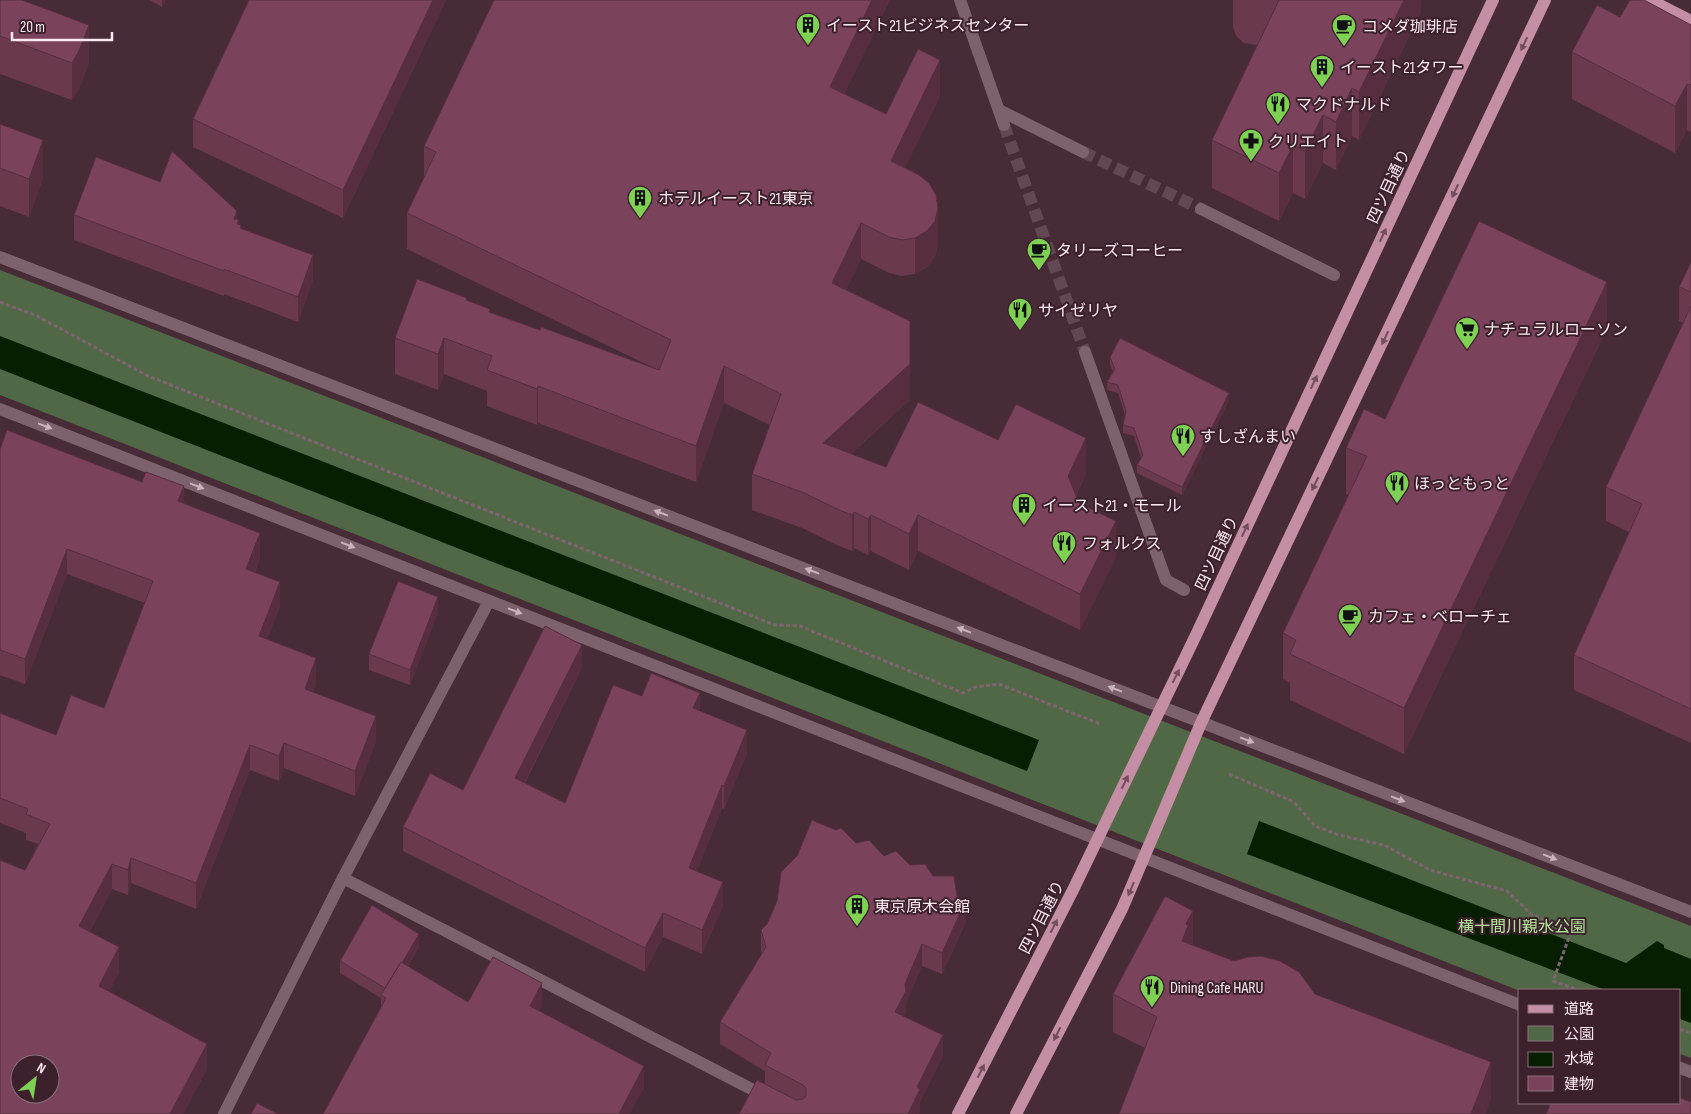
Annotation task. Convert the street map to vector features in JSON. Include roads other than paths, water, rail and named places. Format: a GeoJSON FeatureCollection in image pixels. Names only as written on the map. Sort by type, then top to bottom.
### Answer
{"type":"FeatureCollection","features":[{"type":"Feature","properties":{"kind":"main road","name":"四ツ目通り"},"geometry":{"type":"LineString","coordinates":[[958,1114],[1104,826],[1493,0]]}},
{"type":"Feature","properties":{"kind":"main road"},"geometry":{"type":"LineString","coordinates":[[1016,1114],[1122,909],[1201,723],[1545,0]]}},
{"type":"Feature","properties":{"kind":"main road"},"geometry":{"type":"LineString","coordinates":[[1650,0],[1691,21]]}},
{"type":"Feature","properties":{"kind":"street"},"geometry":{"type":"LineString","coordinates":[[960,0],[1004,125]]}},
{"type":"Feature","properties":{"kind":"street"},"geometry":{"type":"LineString","coordinates":[[999,110],[1083,152]]}},
{"type":"Feature","properties":{"kind":"street"},"geometry":{"type":"LineString","coordinates":[[1201,210],[1334,275]]}},
{"type":"Feature","properties":{"kind":"street"},"geometry":{"type":"LineString","coordinates":[[0,257],[1691,912]]}},
{"type":"Feature","properties":{"kind":"street"},"geometry":{"type":"LineString","coordinates":[[1085,352],[1166,580],[1184,590]]}},
{"type":"Feature","properties":{"kind":"street"},"geometry":{"type":"LineString","coordinates":[[0,409],[1518,1004]]}},
{"type":"Feature","properties":{"kind":"street"},"geometry":{"type":"LineString","coordinates":[[224,1114],[343,878],[489,600]]}},
{"type":"Feature","properties":{"kind":"street"},"geometry":{"type":"LineString","coordinates":[[343,878],[781,1105]]}},
{"type":"Feature","properties":{"kind":"water"},"geometry":{"type":"Polygon","coordinates":[[[0,336],[1039,740],[1027,771],[0,369],[0,336]]]}},
{"type":"Feature","properties":{"kind":"water"},"geometry":{"type":"Polygon","coordinates":[[[1259,821],[1626,963],[1657,941],[1664,945],[1664,948],[1691,959],[1691,1023],[1681,1019],[1681,989],[1602,989],[1247,854],[1259,821]]]}},
{"type":"Feature","properties":{"kind":"tunnel"},"geometry":{"type":"LineString","coordinates":[[1004,125],[1085,352]]}},
{"type":"Feature","properties":{"kind":"tunnel"},"geometry":{"type":"LineString","coordinates":[[1083,152],[1201,209]]}},
{"type":"Feature","properties":{"kind":"place","name":"イースト21ビジネスセンター"},"geometry":{"type":"Point","coordinates":[808,46]}},
{"type":"Feature","properties":{"kind":"place","name":"コメダ珈琲店"},"geometry":{"type":"Point","coordinates":[1344,47]}},
{"type":"Feature","properties":{"kind":"place","name":"イースト21タワー"},"geometry":{"type":"Point","coordinates":[1322,88]}},
{"type":"Feature","properties":{"kind":"place","name":"マクドナルド"},"geometry":{"type":"Point","coordinates":[1278,125]}},
{"type":"Feature","properties":{"kind":"place","name":"クリエイト"},"geometry":{"type":"Point","coordinates":[1251,162]}},
{"type":"Feature","properties":{"kind":"place","name":"ホテルイースト21東京"},"geometry":{"type":"Point","coordinates":[640,219]}},
{"type":"Feature","properties":{"kind":"place","name":"タリーズコーヒー"},"geometry":{"type":"Point","coordinates":[1039,271]}},
{"type":"Feature","properties":{"kind":"place","name":"サイゼリヤ"},"geometry":{"type":"Point","coordinates":[1020,331]}},
{"type":"Feature","properties":{"kind":"place","name":"ナチュラルローソン"},"geometry":{"type":"Point","coordinates":[1467,350]}},
{"type":"Feature","properties":{"kind":"place","name":"すしざんまい"},"geometry":{"type":"Point","coordinates":[1183,457]}},
{"type":"Feature","properties":{"kind":"place","name":"ほっともっと"},"geometry":{"type":"Point","coordinates":[1397,504]}},
{"type":"Feature","properties":{"kind":"place","name":"イース卜21・モール"},"geometry":{"type":"Point","coordinates":[1024,526]}},
{"type":"Feature","properties":{"kind":"place","name":"フォルクス"},"geometry":{"type":"Point","coordinates":[1064,564]}},
{"type":"Feature","properties":{"kind":"place","name":"カフェ・ベローチェ"},"geometry":{"type":"Point","coordinates":[1350,637]}},
{"type":"Feature","properties":{"kind":"place","name":"東京原木会館"},"geometry":{"type":"Point","coordinates":[857,927]}},
{"type":"Feature","properties":{"kind":"place","name":"Dining Cafe HARU"},"geometry":{"type":"Point","coordinates":[1152,1008]}},
{"type":"Feature","properties":{"kind":"park label","name":"横十間川親水公園"},"geometry":{"type":"Point","coordinates":[1522,926]}}]}
